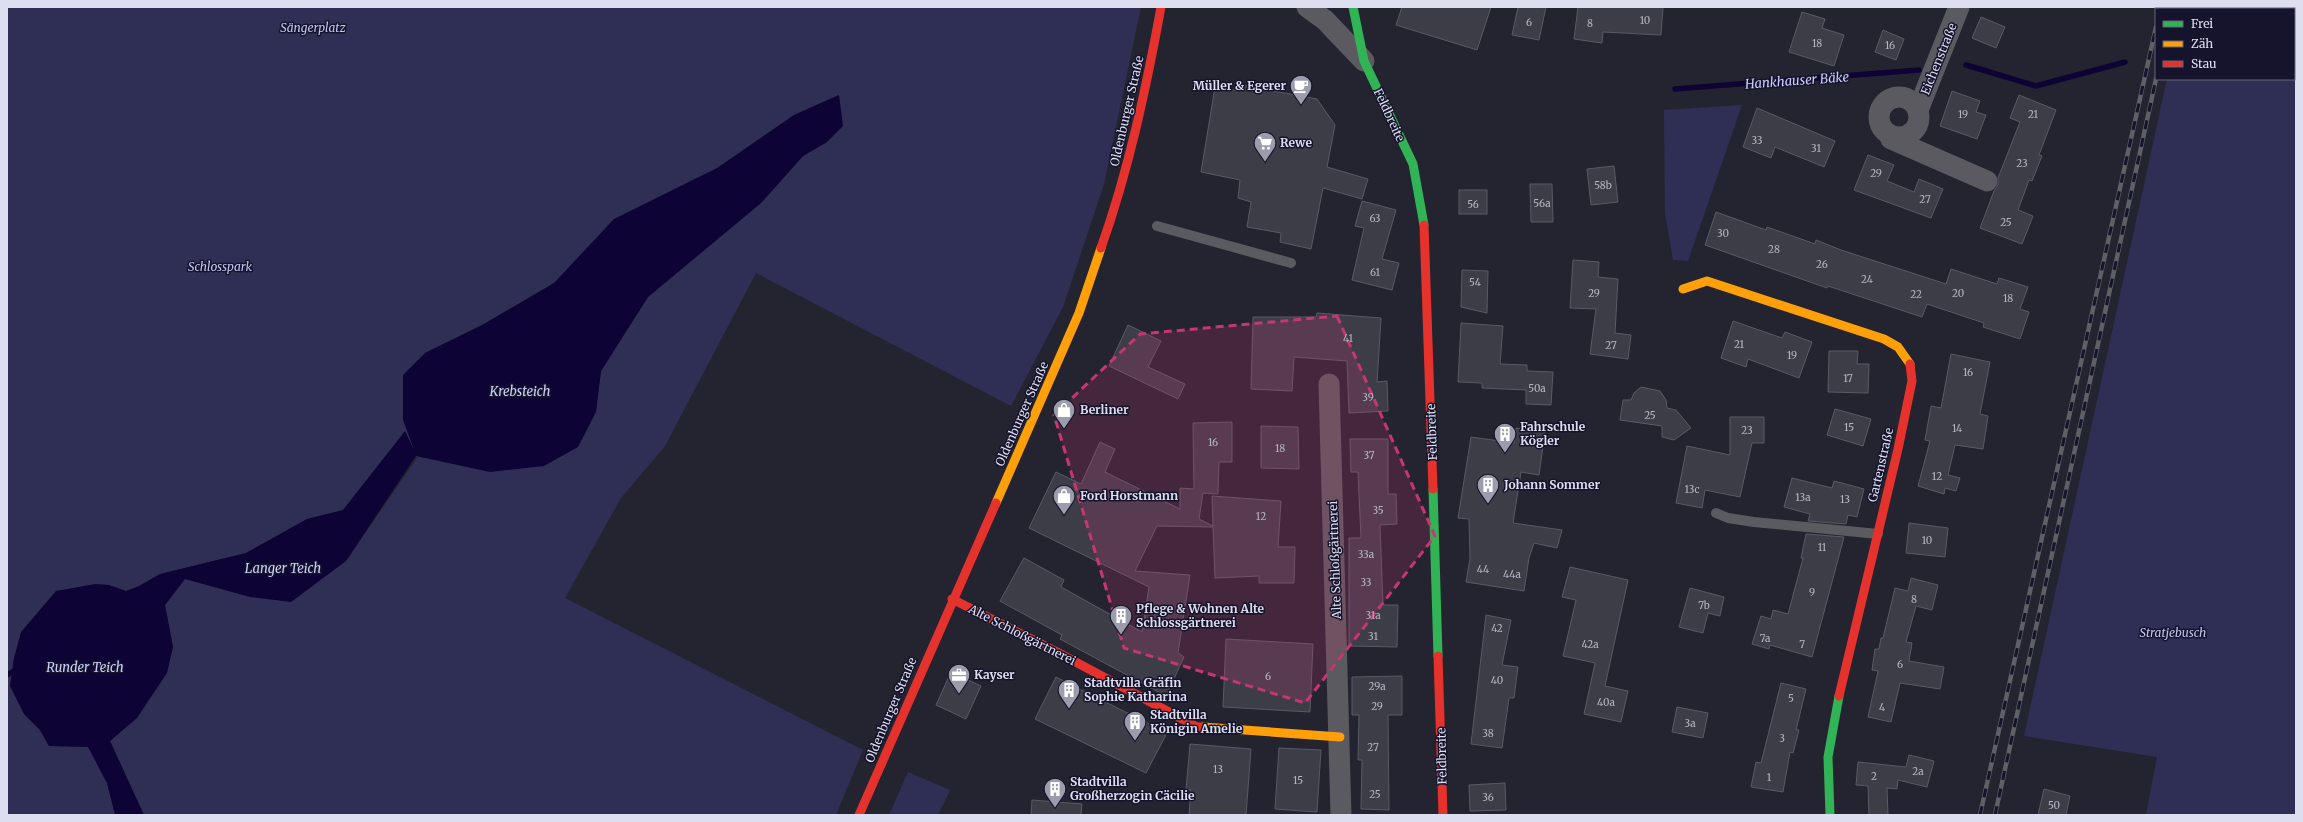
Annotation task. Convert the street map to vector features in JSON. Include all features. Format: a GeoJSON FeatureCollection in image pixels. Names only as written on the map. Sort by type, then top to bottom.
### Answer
{"type":"FeatureCollection","features":[{"type":"Feature","properties":{"kind":"street","name":"Oldenburger Straße"},"geometry":{"type":"LineString","coordinates":[[859,815],[1079,313],[1114,209],[1133,144],[1148,79],[1161,7]]}},
{"type":"Feature","properties":{"kind":"street","name":"Feldbreite"},"geometry":{"type":"LineString","coordinates":[[1307,7],[1325,20],[1364,62]]}},
{"type":"Feature","properties":{"kind":"street","name":"Feldbreite"},"geometry":{"type":"LineString","coordinates":[[1353,7],[1364,62],[1413,164],[1421,200],[1425,234],[1443,815]]}},
{"type":"Feature","properties":{"kind":"street","name":"Eichenstraße"},"geometry":{"type":"LineString","coordinates":[[1890,135],[1900,137],[1910,133],[1918,124],[1918,110],[1959,7]]}},
{"type":"Feature","properties":{"kind":"street","name":"Eichenstraße"},"geometry":{"type":"LineString","coordinates":[[1918,110],[1913,102],[1907,99],[1900,97],[1888,100],[1880,111],[1879,118],[1881,125],[1892,139],[1986,181]]}},
{"type":"Feature","properties":{"kind":"street","name":"Gartenstraße"},"geometry":{"type":"LineString","coordinates":[[1683,289],[1707,281],[1868,332],[1898,347],[1910,362],[1912,381],[1878,534],[1833,723],[1828,757],[1830,815]]}},
{"type":"Feature","properties":{"kind":"street","name":"Alte Schloßgärtnerei"},"geometry":{"type":"LineString","coordinates":[[1329,384],[1342,815]]}},
{"type":"Feature","properties":{"kind":"street","name":"Alte Schloßgärtnerei"},"geometry":{"type":"LineString","coordinates":[[952,600],[1057,652],[1197,727],[1340,737]]}},
{"type":"Feature","properties":{"kind":"lane"},"geometry":{"type":"LineString","coordinates":[[1157,226],[1291,263]]}},
{"type":"Feature","properties":{"kind":"lane"},"geometry":{"type":"LineString","coordinates":[[1716,513],[1728,518],[1754,522],[1878,534]]}},
{"type":"Feature","properties":{"kind":"highlighted area"},"geometry":{"type":"Polygon","coordinates":[[[1337,316],[1435,536],[1305,703],[1124,648],[1054,415],[1140,334],[1337,316]]]}},
{"type":"Feature","properties":{"kind":"green space","name":"Schlosspark"},"geometry":{"type":"Polygon","coordinates":[[[7,7],[1141,7],[1104,184],[1063,307],[1011,406],[756,273],[665,446],[621,498],[565,598],[863,750],[836,815],[144,815],[110,741],[137,718],[173,647],[165,605],[185,579],[201,583],[323,576],[346,561],[417,458],[405,432],[343,510],[307,519],[246,553],[160,574],[139,586],[126,591],[115,587],[98,585],[56,592],[14,658],[10,686],[24,714],[40,730],[49,746],[88,747],[107,783],[115,815],[7,815],[7,7]],[[839,95],[794,115],[554,283],[484,324],[425,353],[596,412],[601,371],[648,297],[761,203],[803,156],[827,142],[839,95]]]}},
{"type":"Feature","properties":{"kind":"green space","name":"Stratjebusch"},"geometry":{"type":"Polygon","coordinates":[[[2296,29],[2296,815],[2146,815],[2157,757],[2024,736],[2167,80],[2295,80],[2296,29]]]}},
{"type":"Feature","properties":{"kind":"green space"},"geometry":{"type":"Polygon","coordinates":[[[1742,105],[1688,261],[1673,260],[1665,213],[1664,110],[1742,105]]]}},
{"type":"Feature","properties":{"kind":"green space"},"geometry":{"type":"Polygon","coordinates":[[[908,772],[950,790],[938,815],[889,815],[908,772]]]}},
{"type":"Feature","properties":{"kind":"water"},"geometry":{"type":"Polygon","coordinates":[[[839,95],[843,126],[827,142],[803,156],[761,203],[648,297],[601,371],[596,412],[578,447],[544,466],[490,472],[416,456],[346,561],[291,602],[250,597],[185,579],[165,605],[173,647],[167,673],[137,718],[110,741],[144,815],[115,815],[107,783],[88,747],[49,746],[40,730],[24,714],[10,686],[14,658],[21,632],[56,591],[95,584],[109,585],[126,591],[139,586],[160,574],[246,553],[307,519],[343,510],[405,431],[414,450],[403,420],[403,375],[425,353],[484,324],[554,283],[614,219],[717,168],[794,115],[839,95]]]}},
{"type":"Feature","properties":{"kind":"building"},"geometry":{"type":"Polygon","coordinates":[[[1402,7],[1491,7],[1477,50],[1396,25],[1402,7]]]}},
{"type":"Feature","properties":{"kind":"building"},"geometry":{"type":"Polygon","coordinates":[[[1518,7],[1546,7],[1539,40],[1512,35],[1518,7]]]}},
{"type":"Feature","properties":{"kind":"building"},"geometry":{"type":"Polygon","coordinates":[[[1578,7],[1663,7],[1661,35],[1603,32],[1602,43],[1574,39],[1578,7]]]}},
{"type":"Feature","properties":{"kind":"building"},"geometry":{"type":"Polygon","coordinates":[[[1802,12],[1825,19],[1822,28],[1844,35],[1834,66],[1789,52],[1802,12]]]}},
{"type":"Feature","properties":{"kind":"building"},"geometry":{"type":"Polygon","coordinates":[[[1981,17],[2005,27],[1996,48],[1972,38],[1981,17]]]}},
{"type":"Feature","properties":{"kind":"building"},"geometry":{"type":"Polygon","coordinates":[[[1883,30],[1904,39],[1896,60],[1875,52],[1883,30]]]}},
{"type":"Feature","properties":{"kind":"building","name":"Rewe"},"geometry":{"type":"Polygon","coordinates":[[[1242,85],[1317,99],[1335,125],[1327,167],[1368,179],[1362,199],[1323,188],[1311,249],[1280,242],[1281,233],[1247,227],[1251,202],[1238,198],[1240,180],[1201,172],[1215,87],[1235,90],[1242,85]]]}},
{"type":"Feature","properties":{"kind":"building"},"geometry":{"type":"Polygon","coordinates":[[[1952,91],[1980,101],[1976,112],[1986,115],[1977,139],[1940,126],[1952,91]]]}},
{"type":"Feature","properties":{"kind":"building"},"geometry":{"type":"Polygon","coordinates":[[[2019,95],[2056,110],[2039,155],[2042,156],[2032,181],[2029,180],[2018,210],[2033,216],[2022,244],[1980,228],[1994,191],[1998,185],[1998,178],[2020,122],[2010,118],[2019,95]]]}},
{"type":"Feature","properties":{"kind":"building"},"geometry":{"type":"Polygon","coordinates":[[[1757,108],[1835,141],[1824,167],[1775,147],[1771,158],[1743,147],[1757,108]]]}},
{"type":"Feature","properties":{"kind":"building"},"geometry":{"type":"Polygon","coordinates":[[[1868,155],[1894,165],[1887,181],[1914,192],[1919,179],[1943,189],[1931,218],[1854,190],[1868,155]]]}},
{"type":"Feature","properties":{"kind":"building"},"geometry":{"type":"Polygon","coordinates":[[[1614,166],[1618,202],[1591,205],[1587,169],[1614,166]]]}},
{"type":"Feature","properties":{"kind":"building"},"geometry":{"type":"Polygon","coordinates":[[[1530,184],[1552,184],[1553,222],[1531,222],[1530,184]]]}},
{"type":"Feature","properties":{"kind":"building"},"geometry":{"type":"Polygon","coordinates":[[[1459,190],[1487,190],[1487,214],[1459,214],[1459,190]]]}},
{"type":"Feature","properties":{"kind":"building"},"geometry":{"type":"Polygon","coordinates":[[[1362,201],[1396,210],[1382,259],[1399,263],[1392,290],[1352,280],[1364,228],[1355,226],[1362,201]]]}},
{"type":"Feature","properties":{"kind":"building"},"geometry":{"type":"Polygon","coordinates":[[[1716,212],[1766,230],[1767,227],[1815,244],[1816,240],[1841,250],[1946,284],[1951,269],[1997,284],[1999,278],[2028,287],[2020,309],[2029,312],[2020,339],[1983,327],[1984,323],[1927,304],[1922,317],[1828,286],[1827,288],[1705,245],[1716,212]]]}},
{"type":"Feature","properties":{"kind":"building"},"geometry":{"type":"Polygon","coordinates":[[[1573,260],[1599,262],[1598,277],[1618,279],[1615,333],[1631,335],[1628,359],[1590,354],[1596,309],[1570,308],[1573,260]]]}},
{"type":"Feature","properties":{"kind":"building"},"geometry":{"type":"Polygon","coordinates":[[[1462,270],[1488,271],[1487,313],[1461,307],[1462,270]]]}},
{"type":"Feature","properties":{"kind":"building"},"geometry":{"type":"Polygon","coordinates":[[[1317,313],[1381,318],[1377,382],[1387,381],[1388,411],[1349,413],[1347,361],[1294,357],[1292,391],[1251,389],[1253,317],[1316,317],[1317,313]]]}},
{"type":"Feature","properties":{"kind":"building"},"geometry":{"type":"Polygon","coordinates":[[[1733,321],[1782,338],[1785,332],[1812,342],[1799,378],[1748,359],[1746,367],[1721,358],[1733,321]]]}},
{"type":"Feature","properties":{"kind":"building"},"geometry":{"type":"Polygon","coordinates":[[[1461,323],[1503,326],[1500,364],[1527,365],[1527,371],[1553,372],[1551,405],[1526,404],[1526,390],[1482,388],[1482,383],[1458,382],[1461,323]]]}},
{"type":"Feature","properties":{"kind":"building"},"geometry":{"type":"Polygon","coordinates":[[[1128,325],[1161,341],[1148,367],[1185,384],[1178,399],[1109,366],[1128,325]]]}},
{"type":"Feature","properties":{"kind":"building"},"geometry":{"type":"Polygon","coordinates":[[[1829,351],[1858,351],[1857,364],[1869,364],[1868,393],[1828,392],[1829,351]]]}},
{"type":"Feature","properties":{"kind":"building"},"geometry":{"type":"Polygon","coordinates":[[[1951,354],[1990,362],[1980,414],[1988,416],[1983,449],[1955,445],[1948,475],[1960,478],[1956,491],[1945,488],[1944,494],[1918,486],[1930,441],[1925,440],[1931,406],[1941,408],[1951,354]]]}},
{"type":"Feature","properties":{"kind":"building"},"geometry":{"type":"Polygon","coordinates":[[[1641,387],[1660,391],[1666,400],[1667,408],[1676,410],[1691,428],[1674,440],[1662,437],[1662,426],[1620,420],[1623,400],[1631,400],[1634,393],[1641,387]]]}},
{"type":"Feature","properties":{"kind":"building"},"geometry":{"type":"Polygon","coordinates":[[[1835,409],[1871,419],[1863,446],[1827,435],[1835,409]]]}},
{"type":"Feature","properties":{"kind":"building"},"geometry":{"type":"Polygon","coordinates":[[[1730,417],[1764,417],[1764,443],[1752,443],[1740,497],[1705,490],[1702,508],[1676,503],[1687,446],[1730,455],[1730,417]]]}},
{"type":"Feature","properties":{"kind":"building"},"geometry":{"type":"Polygon","coordinates":[[[1232,422],[1232,462],[1219,462],[1218,494],[1203,493],[1199,519],[1213,526],[1212,496],[1281,501],[1278,547],[1295,547],[1294,583],[1259,583],[1259,576],[1215,578],[1213,527],[1157,526],[1135,571],[1190,575],[1178,653],[1184,657],[1166,696],[1060,639],[1062,635],[1000,601],[1024,558],[1064,580],[1061,587],[1142,632],[1149,587],[1029,528],[1056,472],[1081,484],[1100,442],[1115,449],[1105,472],[1180,509],[1180,488],[1194,489],[1193,423],[1232,422]]]}},
{"type":"Feature","properties":{"kind":"building"},"geometry":{"type":"Polygon","coordinates":[[[1261,426],[1298,427],[1299,469],[1261,468],[1261,426]]]}},
{"type":"Feature","properties":{"kind":"building"},"geometry":{"type":"Polygon","coordinates":[[[1516,428],[1545,432],[1539,475],[1521,472],[1513,523],[1562,530],[1557,548],[1534,543],[1529,558],[1524,591],[1466,582],[1470,559],[1469,519],[1458,518],[1471,437],[1514,443],[1516,428]]]}},
{"type":"Feature","properties":{"kind":"building"},"geometry":{"type":"Polygon","coordinates":[[[1350,439],[1388,439],[1388,494],[1396,494],[1397,524],[1380,525],[1383,605],[1398,605],[1397,647],[1349,646],[1349,538],[1361,538],[1358,472],[1351,472],[1350,439]]]}},
{"type":"Feature","properties":{"kind":"building"},"geometry":{"type":"Polygon","coordinates":[[[1792,478],[1832,488],[1834,481],[1864,489],[1857,517],[1848,515],[1846,524],[1808,521],[1810,514],[1784,507],[1792,478]]]}},
{"type":"Feature","properties":{"kind":"building"},"geometry":{"type":"Polygon","coordinates":[[[1909,523],[1948,528],[1945,557],[1906,553],[1909,523]]]}},
{"type":"Feature","properties":{"kind":"building"},"geometry":{"type":"Polygon","coordinates":[[[1806,534],[1844,537],[1812,657],[1770,645],[1769,649],[1752,644],[1761,616],[1771,619],[1773,610],[1788,614],[1803,558],[1801,558],[1806,534]]]}},
{"type":"Feature","properties":{"kind":"building"},"geometry":{"type":"Polygon","coordinates":[[[1570,567],[1628,580],[1605,686],[1628,691],[1621,722],[1584,714],[1595,663],[1563,656],[1576,600],[1562,597],[1570,567]]]}},
{"type":"Feature","properties":{"kind":"building"},"geometry":{"type":"Polygon","coordinates":[[[1911,578],[1938,585],[1932,610],[1916,606],[1906,642],[1912,643],[1909,661],[1944,667],[1940,689],[1900,683],[1891,722],[1868,717],[1878,671],[1872,670],[1875,649],[1879,649],[1881,638],[1883,638],[1895,588],[1908,591],[1911,578]]]}},
{"type":"Feature","properties":{"kind":"building"},"geometry":{"type":"Polygon","coordinates":[[[1690,588],[1724,597],[1720,616],[1708,613],[1703,633],[1679,627],[1690,588]]]}},
{"type":"Feature","properties":{"kind":"building"},"geometry":{"type":"Polygon","coordinates":[[[1486,615],[1511,620],[1502,665],[1518,667],[1514,698],[1509,698],[1502,748],[1471,744],[1486,615]]]}},
{"type":"Feature","properties":{"kind":"building"},"geometry":{"type":"Polygon","coordinates":[[[1226,639],[1313,644],[1310,712],[1223,707],[1226,639]]]}},
{"type":"Feature","properties":{"kind":"building","name":"Kayser"},"geometry":{"type":"Polygon","coordinates":[[[951,672],[981,686],[966,719],[936,705],[951,672]]]}},
{"type":"Feature","properties":{"kind":"building"},"geometry":{"type":"Polygon","coordinates":[[[1402,676],[1402,715],[1388,715],[1389,810],[1361,809],[1362,760],[1358,760],[1359,715],[1352,715],[1352,677],[1402,676]]]}},
{"type":"Feature","properties":{"kind":"building"},"geometry":{"type":"Polygon","coordinates":[[[1056,677],[1167,733],[1146,773],[1035,719],[1056,677]]]}},
{"type":"Feature","properties":{"kind":"building"},"geometry":{"type":"Polygon","coordinates":[[[1781,683],[1806,689],[1796,730],[1799,730],[1793,753],[1790,752],[1783,792],[1751,787],[1756,762],[1761,763],[1781,683]]]}},
{"type":"Feature","properties":{"kind":"building"},"geometry":{"type":"Polygon","coordinates":[[[1677,707],[1708,713],[1703,738],[1672,732],[1677,707]]]}},
{"type":"Feature","properties":{"kind":"building"},"geometry":{"type":"Polygon","coordinates":[[[1190,744],[1251,749],[1246,815],[1189,815],[1191,790],[1186,790],[1190,744]]]}},
{"type":"Feature","properties":{"kind":"building"},"geometry":{"type":"Polygon","coordinates":[[[1279,748],[1321,750],[1317,812],[1275,809],[1279,748]]]}},
{"type":"Feature","properties":{"kind":"building"},"geometry":{"type":"Polygon","coordinates":[[[1909,755],[1934,761],[1927,787],[1898,780],[1897,789],[1887,788],[1888,815],[1869,815],[1868,786],[1856,785],[1858,762],[1906,767],[1909,755]]]}},
{"type":"Feature","properties":{"kind":"building"},"geometry":{"type":"Polygon","coordinates":[[[1505,783],[1506,810],[1470,811],[1469,785],[1505,783]]]}},
{"type":"Feature","properties":{"kind":"building"},"geometry":{"type":"Polygon","coordinates":[[[2044,789],[2070,796],[2066,815],[2038,815],[2044,789]]]}},
{"type":"Feature","properties":{"kind":"building","name":"Stadtvilla Großherzogin Cäcilie"},"geometry":{"type":"Polygon","coordinates":[[[1032,800],[1082,804],[1081,815],[1031,815],[1032,800]]]}},
{"type":"Feature","properties":{"kind":"waterway","name":"Hankhauser Bäke"},"geometry":{"type":"LineString","coordinates":[[1966,65],[2036,86],[2125,62]]}},
{"type":"Feature","properties":{"kind":"waterway","name":"Hankhauser Bäke"},"geometry":{"type":"LineString","coordinates":[[1675,89],[1919,70]]}},
{"type":"Feature","properties":{"kind":"waterway"},"geometry":{"type":"LineString","coordinates":[[7,675],[12,672]]}},
{"type":"Feature","properties":{"kind":"railway"},"geometry":{"type":"LineString","coordinates":[[1980,815],[2155,31]]}},
{"type":"Feature","properties":{"kind":"railway"},"geometry":{"type":"LineString","coordinates":[[1995,815],[2156,80]]}},
{"type":"Feature","properties":{"kind":"traffic: fast"},"geometry":{"type":"LineString","coordinates":[[1353,7],[1364,61],[1413,164],[1424,225]]}},
{"type":"Feature","properties":{"kind":"traffic: fast"},"geometry":{"type":"LineString","coordinates":[[1433,489],[1438,656]]}},
{"type":"Feature","properties":{"kind":"traffic: fast"},"geometry":{"type":"LineString","coordinates":[[1830,815],[1828,757],[1839,696]]}},
{"type":"Feature","properties":{"kind":"traffic: slow"},"geometry":{"type":"LineString","coordinates":[[996,503],[1079,313],[1101,248]]}},
{"type":"Feature","properties":{"kind":"traffic: slow"},"geometry":{"type":"LineString","coordinates":[[1683,289],[1707,281],[1884,339],[1898,347],[1910,364]]}},
{"type":"Feature","properties":{"kind":"traffic: slow"},"geometry":{"type":"LineString","coordinates":[[1203,727],[1340,737]]}},
{"type":"Feature","properties":{"kind":"traffic: jam"},"geometry":{"type":"LineString","coordinates":[[1101,248],[1120,189],[1136,129],[1161,7]]}},
{"type":"Feature","properties":{"kind":"traffic: jam"},"geometry":{"type":"LineString","coordinates":[[1424,225],[1433,489]]}},
{"type":"Feature","properties":{"kind":"traffic: jam"},"geometry":{"type":"LineString","coordinates":[[1839,696],[1898,449],[1912,381],[1910,364]]}},
{"type":"Feature","properties":{"kind":"traffic: jam"},"geometry":{"type":"LineString","coordinates":[[859,815],[996,503]]}},
{"type":"Feature","properties":{"kind":"traffic: jam"},"geometry":{"type":"LineString","coordinates":[[952,599],[1057,652],[1197,727],[1203,727]]}},
{"type":"Feature","properties":{"kind":"traffic: jam"},"geometry":{"type":"LineString","coordinates":[[1438,656],[1443,815]]}},
{"type":"Feature","properties":{"kind":"place","name":"Müller & Egerer"},"geometry":{"type":"Point","coordinates":[1301,106]}},
{"type":"Feature","properties":{"kind":"place","name":"Rewe"},"geometry":{"type":"Point","coordinates":[1265,162]}},
{"type":"Feature","properties":{"kind":"place","name":"Berliner"},"geometry":{"type":"Point","coordinates":[1064,430]}},
{"type":"Feature","properties":{"kind":"place","name":"Fahrschule Kögler"},"geometry":{"type":"Point","coordinates":[1505,454]}},
{"type":"Feature","properties":{"kind":"place","name":"Johann Sommer"},"geometry":{"type":"Point","coordinates":[1488,504]}},
{"type":"Feature","properties":{"kind":"place","name":"Ford Horstmann"},"geometry":{"type":"Point","coordinates":[1064,516]}},
{"type":"Feature","properties":{"kind":"place","name":"Pflege & Wohnen Alte Schlossgärtnerei"},"geometry":{"type":"Point","coordinates":[1121,636]}},
{"type":"Feature","properties":{"kind":"place","name":"Kayser"},"geometry":{"type":"Point","coordinates":[959,694]}},
{"type":"Feature","properties":{"kind":"place","name":"Stadtvilla Gräfin Sophie Katharina"},"geometry":{"type":"Point","coordinates":[1069,710]}},
{"type":"Feature","properties":{"kind":"place","name":"Stadtvilla Königin Amelie"},"geometry":{"type":"Point","coordinates":[1135,742]}},
{"type":"Feature","properties":{"kind":"place","name":"Stadtvilla Großherzogin Cäcilie"},"geometry":{"type":"Point","coordinates":[1055,808]}},
{"type":"Feature","properties":{"kind":"park label","name":"Sängerplatz"},"geometry":{"type":"Point","coordinates":[313,28]}},
{"type":"Feature","properties":{"kind":"water label","name":"Krebsteich"},"geometry":{"type":"Point","coordinates":[520,391]}},
{"type":"Feature","properties":{"kind":"water label","name":"Langer Teich"},"geometry":{"type":"Point","coordinates":[283,568]}},
{"type":"Feature","properties":{"kind":"water label","name":"Runder Teich"},"geometry":{"type":"Point","coordinates":[85,667]}}]}
